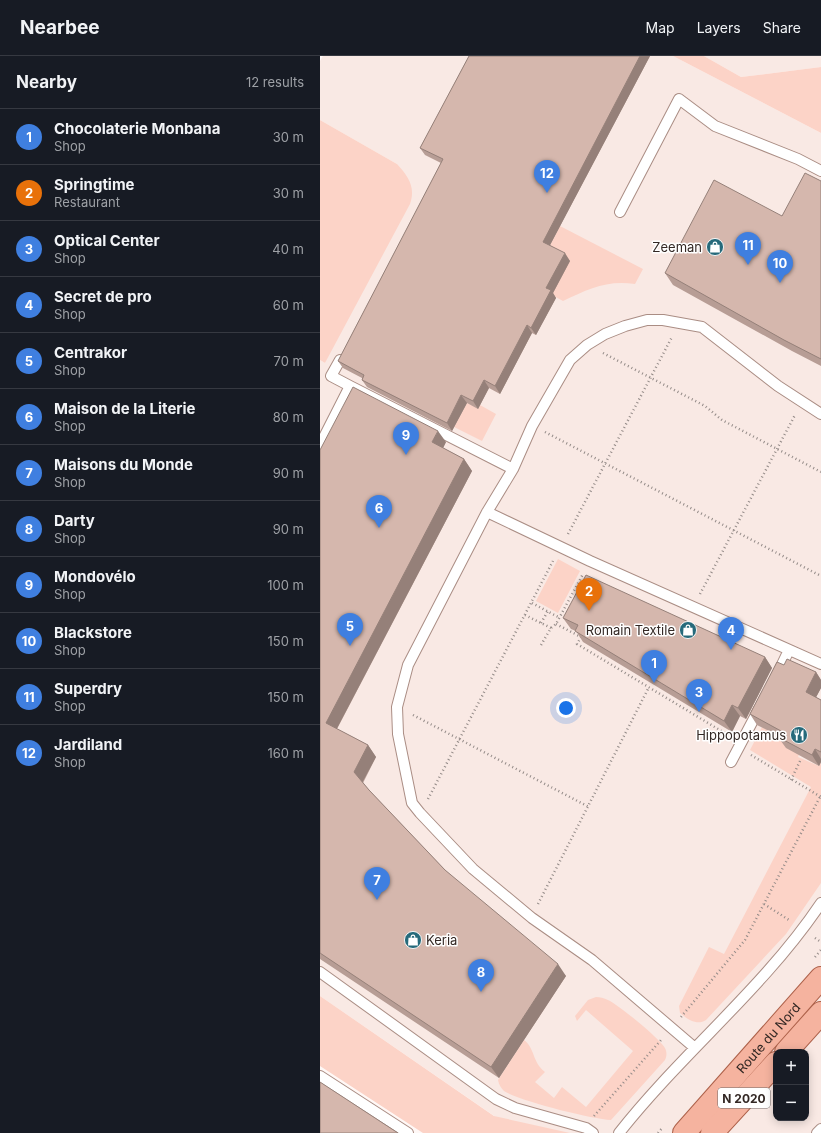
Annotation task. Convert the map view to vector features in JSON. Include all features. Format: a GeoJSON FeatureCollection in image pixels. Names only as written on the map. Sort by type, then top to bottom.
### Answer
{"type":"FeatureCollection","features":[{"type":"Feature","properties":{"kind":"main road","name":"Route du Nord"},"geometry":{"type":"LineString","coordinates":[[684,1133],[821,978]]}},
{"type":"Feature","properties":{"kind":"main road","name":"Route du Nord"},"geometry":{"type":"LineString","coordinates":[[789,1049],[821,1013]]}},
{"type":"Feature","properties":{"kind":"main road","name":"Route du Nord"},"geometry":{"type":"LineString","coordinates":[[712,1133],[773,1066]]}},
{"type":"Feature","properties":{"kind":"lane"},"geometry":{"type":"LineString","coordinates":[[620,212],[679,99],[716,126],[798,159],[821,171]]}},
{"type":"Feature","properties":{"kind":"lane"},"geometry":{"type":"LineString","coordinates":[[695,1048],[592,960],[532,918],[473,869],[420,813],[412,803],[398,734],[397,707],[408,665],[487,512],[512,469],[532,426],[570,360],[587,345],[605,334],[625,326],[647,320],[702,327],[801,402],[821,414]]}},
{"type":"Feature","properties":{"kind":"lane"},"geometry":{"type":"LineString","coordinates":[[340,360],[331,376],[512,469]]}},
{"type":"Feature","properties":{"kind":"lane"},"geometry":{"type":"LineString","coordinates":[[320,445],[350,386]]}},
{"type":"Feature","properties":{"kind":"lane"},"geometry":{"type":"LineString","coordinates":[[487,512],[590,561],[821,664]]}},
{"type":"Feature","properties":{"kind":"lane"},"geometry":{"type":"LineString","coordinates":[[772,685],[788,650]]}},
{"type":"Feature","properties":{"kind":"lane"},"geometry":{"type":"LineString","coordinates":[[731,762],[765,698]]}},
{"type":"Feature","properties":{"kind":"lane"},"geometry":{"type":"LineString","coordinates":[[619,1133],[695,1048],[785,952],[821,903]]}},
{"type":"Feature","properties":{"kind":"lane"},"geometry":{"type":"LineString","coordinates":[[320,972],[496,1099],[515,1108],[589,1131]]}},
{"type":"Feature","properties":{"kind":"lane"},"geometry":{"type":"LineString","coordinates":[[320,1076],[408,1133]]}},
{"type":"Feature","properties":{"kind":"lane"},"geometry":{"type":"LineString","coordinates":[[817,1133],[821,1129]]}},
{"type":"Feature","properties":{"kind":"path"},"geometry":{"type":"LineString","coordinates":[[420,813],[680,323]]}},
{"type":"Feature","properties":{"kind":"path"},"geometry":{"type":"LineString","coordinates":[[587,345],[705,406],[722,420],[777,447],[821,472]]}},
{"type":"Feature","properties":{"kind":"path"},"geometry":{"type":"LineString","coordinates":[[696,608],[699,596],[801,402]]}},
{"type":"Feature","properties":{"kind":"path"},"geometry":{"type":"LineString","coordinates":[[532,426],[821,576]]}},
{"type":"Feature","properties":{"kind":"path"},"geometry":{"type":"LineString","coordinates":[[541,645],[551,628],[560,618],[575,585],[581,578],[590,561]]}},
{"type":"Feature","properties":{"kind":"path"},"geometry":{"type":"LineString","coordinates":[[581,578],[588,581]]}},
{"type":"Feature","properties":{"kind":"path"},"geometry":{"type":"LineString","coordinates":[[532,603],[547,609],[560,618]]}},
{"type":"Feature","properties":{"kind":"path"},"geometry":{"type":"LineString","coordinates":[[541,623],[547,609]]}},
{"type":"Feature","properties":{"kind":"path"},"geometry":{"type":"LineString","coordinates":[[525,615],[551,628]]}},
{"type":"Feature","properties":{"kind":"path"},"geometry":{"type":"LineString","coordinates":[[556,624],[581,637],[577,644],[732,737],[748,754],[820,797],[745,940],[671,1029],[594,1116],[589,1131]]}},
{"type":"Feature","properties":{"kind":"path"},"geometry":{"type":"LineString","coordinates":[[532,918],[650,687]]}},
{"type":"Feature","properties":{"kind":"path"},"geometry":{"type":"LineString","coordinates":[[397,707],[588,807]]}},
{"type":"Feature","properties":{"kind":"path"},"geometry":{"type":"LineString","coordinates":[[791,780],[801,759]]}},
{"type":"Feature","properties":{"kind":"path"},"geometry":{"type":"LineString","coordinates":[[812,936],[821,942]]}},
{"type":"Feature","properties":{"kind":"shaded area"},"geometry":{"type":"Polygon","coordinates":[[[323,56],[673,56],[821,133],[821,1133],[519,1133],[320,996],[320,360],[325,363],[397,164],[320,120],[320,61],[323,56]]]}},
{"type":"Feature","properties":{"kind":"shaded area"},"geometry":{"type":"Polygon","coordinates":[[[673,56],[704,56],[741,77],[821,67],[821,133],[673,56]]]}},
{"type":"Feature","properties":{"kind":"shaded area"},"geometry":{"type":"Polygon","coordinates":[[[704,56],[821,56],[821,67],[741,77],[704,56]]]}},
{"type":"Feature","properties":{"kind":"shaded area"},"geometry":{"type":"Polygon","coordinates":[[[320,120],[397,164],[408,177],[412,192],[410,204],[325,363],[320,360],[320,120]]]}},
{"type":"Feature","properties":{"kind":"shaded area"},"geometry":{"type":"Polygon","coordinates":[[[560,226],[643,269],[635,284],[606,284],[590,289],[563,301],[552,295],[548,249],[560,226]]]}},
{"type":"Feature","properties":{"kind":"shaded area"},"geometry":{"type":"Polygon","coordinates":[[[467,403],[478,408],[480,405],[496,414],[482,441],[454,427],[467,403]]]}},
{"type":"Feature","properties":{"kind":"shaded area"},"geometry":{"type":"Polygon","coordinates":[[[558,559],[580,571],[558,613],[536,601],[558,559]]]}},
{"type":"Feature","properties":{"kind":"shaded area"},"geometry":{"type":"Polygon","coordinates":[[[762,727],[789,742],[799,755],[798,757],[819,766],[821,762],[821,883],[786,934],[706,1020],[703,1022],[696,1022],[680,1013],[679,1006],[709,947],[724,954],[811,787],[750,750],[762,727]]]}},
{"type":"Feature","properties":{"kind":"shaded area"},"geometry":{"type":"Polygon","coordinates":[[[320,996],[494,1116],[570,1133],[423,1133],[320,1066],[320,996]]]}},
{"type":"Feature","properties":{"kind":"shaded area"},"geometry":{"type":"Polygon","coordinates":[[[596,997],[608,1000],[629,1015],[661,1043],[666,1052],[665,1060],[611,1120],[556,1109],[524,1100],[504,1091],[498,1080],[524,1040],[528,1043],[538,1064],[545,1072],[535,1082],[554,1098],[562,1087],[586,1107],[633,1051],[586,1010],[577,1021],[575,1016],[588,1000],[596,997]]]}},
{"type":"Feature","properties":{"kind":"building"},"geometry":{"type":"Polygon","coordinates":[[[469,56],[640,56],[543,242],[565,253],[546,288],[551,290],[531,328],[527,325],[495,386],[484,380],[473,401],[461,395],[447,423],[362,380],[364,375],[338,361],[443,159],[420,148],[469,56]]]}},
{"type":"Feature","properties":{"kind":"building"},"geometry":{"type":"Polygon","coordinates":[[[805,173],[821,181],[821,359],[784,340],[665,273],[714,180],[782,216],[805,173]]]}},
{"type":"Feature","properties":{"kind":"building"},"geometry":{"type":"Polygon","coordinates":[[[353,387],[438,431],[432,442],[464,459],[326,723],[368,745],[354,772],[369,790],[445,870],[558,964],[491,1067],[320,953],[320,450],[353,387]]]}},
{"type":"Feature","properties":{"kind":"building"},"geometry":{"type":"Polygon","coordinates":[[[586,575],[765,657],[738,708],[732,705],[724,721],[575,631],[578,625],[563,618],[586,575]]]}},
{"type":"Feature","properties":{"kind":"building"},"geometry":{"type":"Polygon","coordinates":[[[787,659],[816,672],[806,692],[821,700],[821,752],[815,749],[812,755],[778,737],[781,731],[750,714],[777,662],[784,665],[787,659]]]}},
{"type":"Feature","properties":{"kind":"building"},"geometry":{"type":"Polygon","coordinates":[[[320,1082],[398,1133],[320,1133],[320,1082]]]}},
{"type":"Feature","properties":{"kind":"place","name":"Jardiland"},"geometry":{"type":"Point","coordinates":[547,193]}},
{"type":"Feature","properties":{"kind":"place","name":"Zeeman"},"geometry":{"type":"Point","coordinates":[715,247]}},
{"type":"Feature","properties":{"kind":"place","name":"Superdry"},"geometry":{"type":"Point","coordinates":[748,265]}},
{"type":"Feature","properties":{"kind":"place","name":"Blackstore"},"geometry":{"type":"Point","coordinates":[780,283]}},
{"type":"Feature","properties":{"kind":"place","name":"Mondovélo"},"geometry":{"type":"Point","coordinates":[406,455]}},
{"type":"Feature","properties":{"kind":"place","name":"Maison de la Literie"},"geometry":{"type":"Point","coordinates":[379,528]}},
{"type":"Feature","properties":{"kind":"place","name":"Springtime"},"geometry":{"type":"Point","coordinates":[589,611]}},
{"type":"Feature","properties":{"kind":"place","name":"Romain Textile"},"geometry":{"type":"Point","coordinates":[688,630]}},
{"type":"Feature","properties":{"kind":"place","name":"Centrakor"},"geometry":{"type":"Point","coordinates":[350,646]}},
{"type":"Feature","properties":{"kind":"place","name":"Secret de pro"},"geometry":{"type":"Point","coordinates":[731,650]}},
{"type":"Feature","properties":{"kind":"place","name":"Chocolaterie Monbana"},"geometry":{"type":"Point","coordinates":[654,683]}},
{"type":"Feature","properties":{"kind":"place","name":"Optical Center"},"geometry":{"type":"Point","coordinates":[699,712]}},
{"type":"Feature","properties":{"kind":"place","name":"Hippopotamus"},"geometry":{"type":"Point","coordinates":[799,735]}},
{"type":"Feature","properties":{"kind":"place","name":"Maisons du Monde"},"geometry":{"type":"Point","coordinates":[377,900]}},
{"type":"Feature","properties":{"kind":"place","name":"Keria"},"geometry":{"type":"Point","coordinates":[413,940]}},
{"type":"Feature","properties":{"kind":"place","name":"Darty"},"geometry":{"type":"Point","coordinates":[481,992]}}]}
